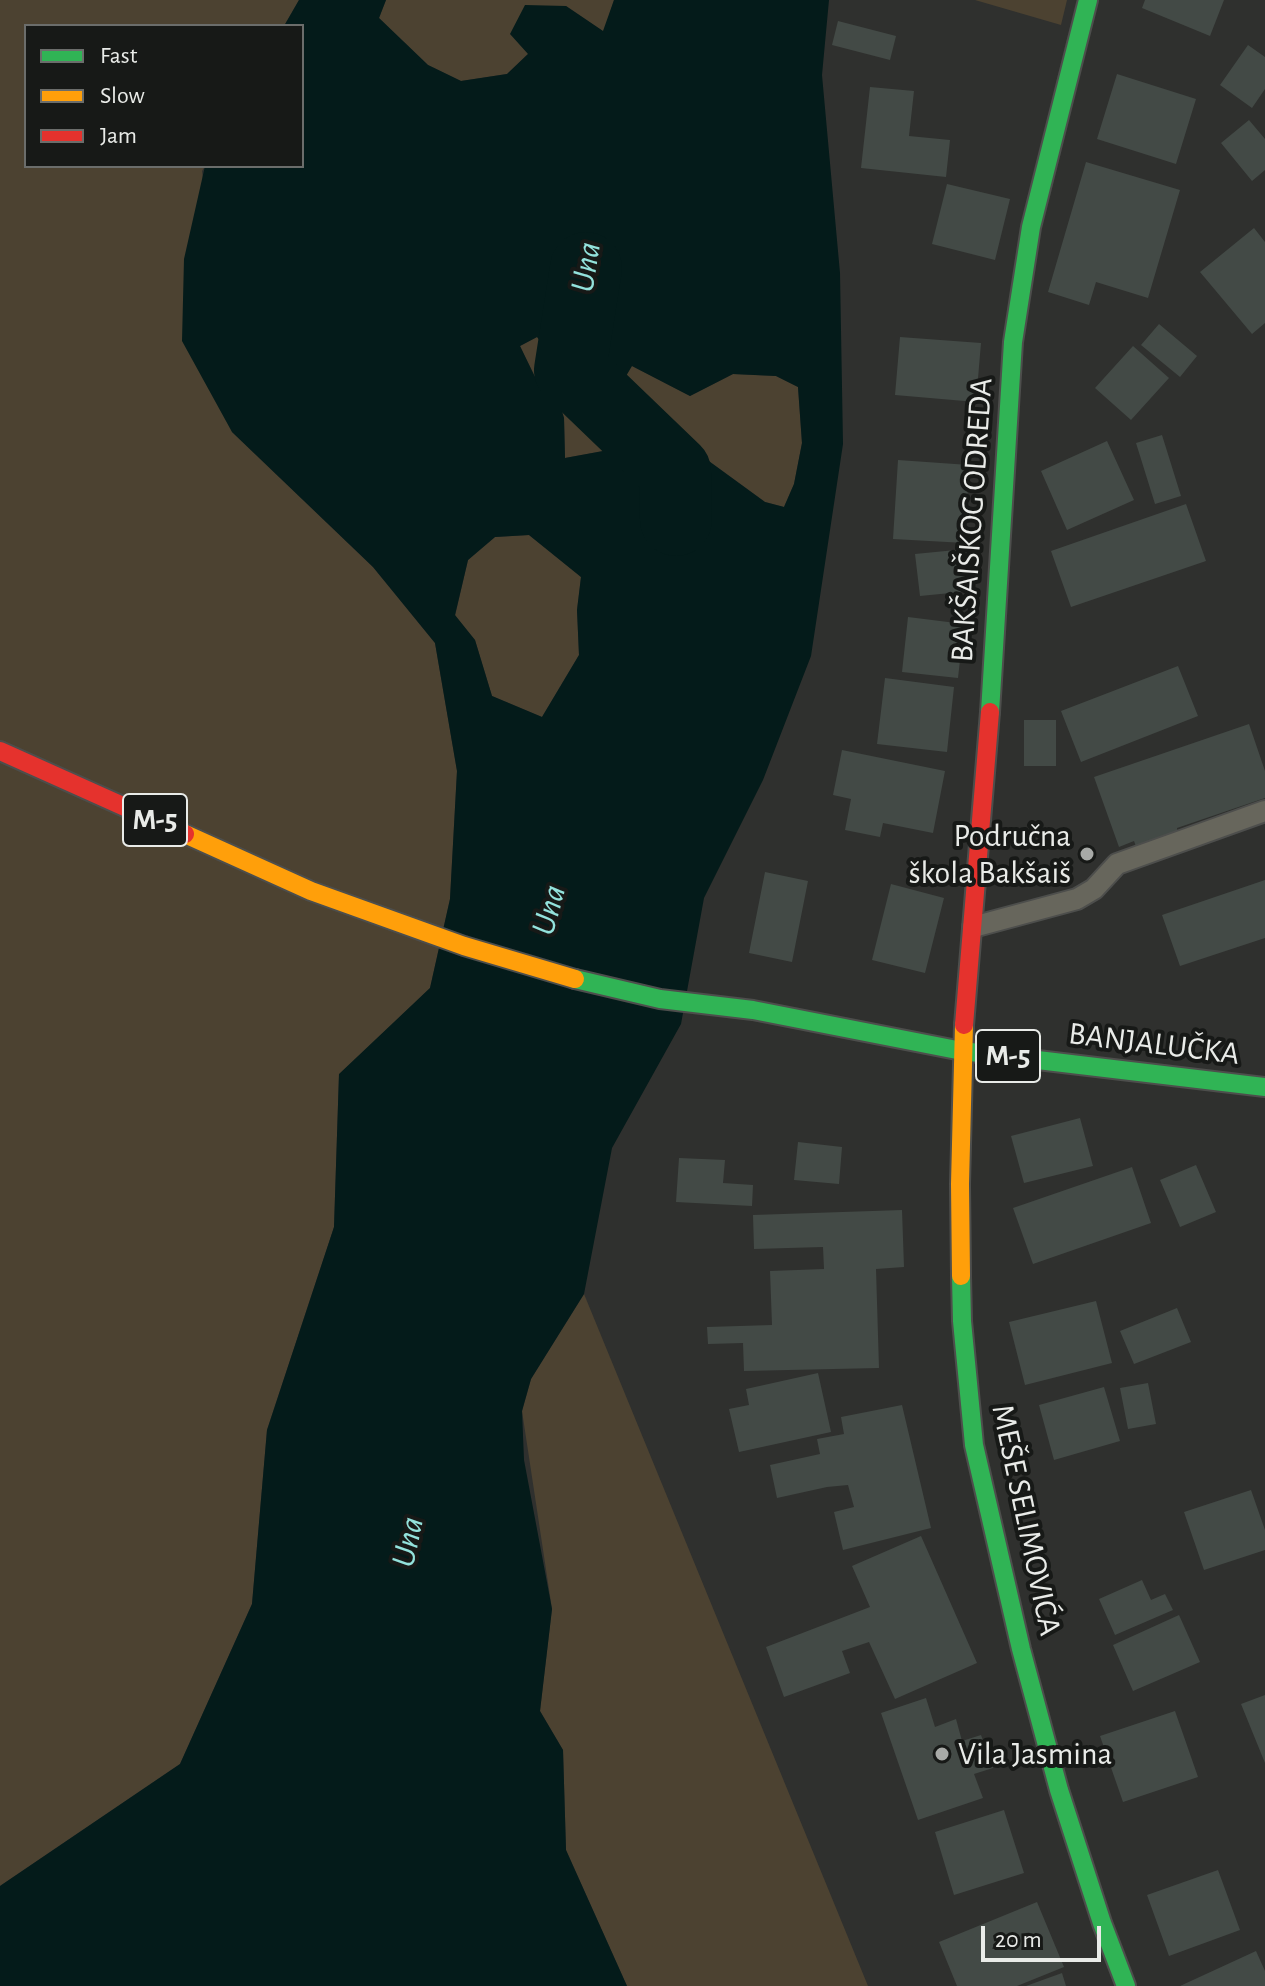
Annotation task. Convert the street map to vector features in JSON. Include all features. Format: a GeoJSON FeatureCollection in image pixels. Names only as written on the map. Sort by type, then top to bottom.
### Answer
{"type":"FeatureCollection","features":[{"type":"Feature","properties":{"kind":"street","name":"BAKŠAIŠKOG ODREDA"},"geometry":{"type":"LineString","coordinates":[[962,1051],[988,746],[1013,342],[1031,227],[1088,0]]}},
{"type":"Feature","properties":{"kind":"street","name":"BANJALUČKA"},"geometry":{"type":"LineString","coordinates":[[0,751],[311,891],[464,946],[559,975],[660,999],[753,1010],[962,1051],[1265,1087]]}},
{"type":"Feature","properties":{"kind":"street","name":"MEŠE SELIMOVIĆA"},"geometry":{"type":"LineString","coordinates":[[962,1051],[962,1321],[974,1445],[1021,1649],[1059,1790],[1126,1986]]}},
{"type":"Feature","properties":{"kind":"lane"},"geometry":{"type":"LineString","coordinates":[[973,927],[1077,899],[1094,889],[1117,864],[1265,811]]}},
{"type":"Feature","properties":{"kind":"shaded area"},"geometry":{"type":"Polygon","coordinates":[[[0,0],[299,0],[285,24],[24,24],[24,168],[204,168],[232,432],[373,567],[435,643],[457,771],[450,899],[430,988],[339,1075],[334,1227],[267,1430],[252,1604],[180,1764],[0,1886],[0,0]]]}},
{"type":"Feature","properties":{"kind":"shaded area"},"geometry":{"type":"Polygon","coordinates":[[[386,0],[614,0],[604,32],[566,6],[529,53],[507,74],[461,81],[428,65],[379,18],[386,0]]]}},
{"type":"Feature","properties":{"kind":"shaded area"},"geometry":{"type":"Polygon","coordinates":[[[975,0],[1067,0],[1061,25],[975,0]]]}},
{"type":"Feature","properties":{"kind":"shaded area"},"geometry":{"type":"Polygon","coordinates":[[[537,337],[632,366],[690,396],[733,374],[776,376],[798,387],[802,443],[794,484],[784,507],[765,502],[658,424],[625,447],[565,458],[564,418],[556,392],[535,377],[520,346],[537,337]]]}},
{"type":"Feature","properties":{"kind":"shaded area"},"geometry":{"type":"Polygon","coordinates":[[[529,535],[581,577],[577,610],[579,655],[542,717],[492,696],[475,640],[455,616],[468,560],[495,537],[529,535]]]}},
{"type":"Feature","properties":{"kind":"shaded area"},"geometry":{"type":"Polygon","coordinates":[[[584,1294],[868,1986],[627,1986],[566,1850],[563,1750],[540,1711],[552,1609],[522,1411],[531,1379],[584,1294]]]}},
{"type":"Feature","properties":{"kind":"water"},"geometry":{"type":"Polygon","coordinates":[[[299,0],[386,0],[379,18],[428,65],[461,81],[507,74],[528,54],[510,34],[525,5],[566,6],[603,31],[614,0],[829,0],[822,75],[840,273],[843,444],[811,656],[763,780],[704,898],[681,1024],[612,1148],[584,1294],[531,1379],[522,1411],[524,1460],[552,1609],[540,1711],[563,1750],[566,1850],[627,1986],[0,1986],[0,1886],[180,1764],[252,1604],[267,1430],[334,1227],[339,1074],[430,988],[450,899],[457,771],[435,643],[373,567],[232,432],[182,341],[184,259],[205,168],[304,168],[304,24],[285,24],[299,0]],[[537,337],[520,346],[535,377],[556,392],[564,418],[565,458],[625,447],[658,424],[765,502],[784,507],[794,484],[802,443],[798,387],[776,376],[733,374],[690,396],[632,366],[616,393],[549,353],[537,337]],[[529,535],[495,537],[468,560],[455,615],[475,640],[492,696],[542,717],[579,655],[577,610],[581,577],[529,535]]]}},
{"type":"Feature","properties":{"kind":"building"},"geometry":{"type":"Polygon","coordinates":[[[1145,0],[1224,0],[1210,36],[1142,8],[1145,0]]]}},
{"type":"Feature","properties":{"kind":"building"},"geometry":{"type":"Polygon","coordinates":[[[838,21],[896,36],[890,60],[832,45],[838,21]]]}},
{"type":"Feature","properties":{"kind":"building"},"geometry":{"type":"Polygon","coordinates":[[[1248,45],[1265,57],[1265,89],[1252,108],[1220,85],[1248,45]]]}},
{"type":"Feature","properties":{"kind":"building"},"geometry":{"type":"Polygon","coordinates":[[[1117,74],[1196,99],[1176,164],[1097,139],[1117,74]]]}},
{"type":"Feature","properties":{"kind":"building"},"geometry":{"type":"Polygon","coordinates":[[[870,87],[914,91],[909,136],[950,140],[946,177],[861,168],[870,87]]]}},
{"type":"Feature","properties":{"kind":"building"},"geometry":{"type":"Polygon","coordinates":[[[1249,120],[1265,139],[1265,170],[1252,181],[1221,143],[1249,120]]]}},
{"type":"Feature","properties":{"kind":"building"},"geometry":{"type":"Polygon","coordinates":[[[1086,162],[1180,190],[1148,298],[1096,282],[1089,305],[1048,292],[1086,162]]]}},
{"type":"Feature","properties":{"kind":"building"},"geometry":{"type":"Polygon","coordinates":[[[947,184],[1010,199],[995,260],[932,244],[947,184]]]}},
{"type":"Feature","properties":{"kind":"building"},"geometry":{"type":"Polygon","coordinates":[[[1254,228],[1265,242],[1265,323],[1252,334],[1200,272],[1254,228]]]}},
{"type":"Feature","properties":{"kind":"building"},"geometry":{"type":"Polygon","coordinates":[[[1159,324],[1197,356],[1180,377],[1141,345],[1159,324]]]}},
{"type":"Feature","properties":{"kind":"building"},"geometry":{"type":"Polygon","coordinates":[[[900,337],[981,343],[976,402],[895,395],[900,337]]]}},
{"type":"Feature","properties":{"kind":"building"},"geometry":{"type":"Polygon","coordinates":[[[1133,346],[1169,378],[1131,420],[1095,388],[1133,346]]]}},
{"type":"Feature","properties":{"kind":"building"},"geometry":{"type":"Polygon","coordinates":[[[1162,435],[1181,496],[1155,504],[1136,443],[1162,435]]]}},
{"type":"Feature","properties":{"kind":"building"},"geometry":{"type":"Polygon","coordinates":[[[1107,441],[1134,500],[1067,530],[1041,471],[1107,441]]]}},
{"type":"Feature","properties":{"kind":"building"},"geometry":{"type":"Polygon","coordinates":[[[898,460],[969,465],[965,543],[893,539],[898,460]]]}},
{"type":"Feature","properties":{"kind":"building"},"geometry":{"type":"Polygon","coordinates":[[[1186,504],[1206,561],[1071,607],[1051,551],[1186,504]]]}},
{"type":"Feature","properties":{"kind":"building"},"geometry":{"type":"Polygon","coordinates":[[[966,549],[971,591],[920,596],[915,554],[966,549]]]}},
{"type":"Feature","properties":{"kind":"building"},"geometry":{"type":"Polygon","coordinates":[[[908,617],[964,624],[958,678],[902,672],[908,617]]]}},
{"type":"Feature","properties":{"kind":"building"},"geometry":{"type":"Polygon","coordinates":[[[1178,666],[1198,716],[1081,762],[1061,711],[1178,666]]]}},
{"type":"Feature","properties":{"kind":"building"},"geometry":{"type":"Polygon","coordinates":[[[885,678],[954,687],[947,752],[877,744],[885,678]]]}},
{"type":"Feature","properties":{"kind":"building"},"geometry":{"type":"Polygon","coordinates":[[[1024,720],[1056,720],[1056,766],[1024,766],[1024,720]]]}},
{"type":"Feature","properties":{"kind":"building"},"geometry":{"type":"Polygon","coordinates":[[[1249,724],[1265,771],[1265,798],[1177,828],[1178,839],[1138,852],[1134,841],[1119,847],[1094,777],[1249,724]]]}},
{"type":"Feature","properties":{"kind":"building"},"geometry":{"type":"Polygon","coordinates":[[[842,750],[945,771],[933,833],[883,823],[880,837],[845,830],[851,799],[833,795],[842,750]]]}},
{"type":"Feature","properties":{"kind":"building"},"geometry":{"type":"Polygon","coordinates":[[[765,872],[808,881],[792,962],[749,953],[765,872]]]}},
{"type":"Feature","properties":{"kind":"building"},"geometry":{"type":"Polygon","coordinates":[[[1265,880],[1265,938],[1180,966],[1162,915],[1265,880]]]}},
{"type":"Feature","properties":{"kind":"building"},"geometry":{"type":"Polygon","coordinates":[[[891,884],[944,898],[925,973],[872,960],[891,884]]]}},
{"type":"Feature","properties":{"kind":"building"},"geometry":{"type":"Polygon","coordinates":[[[1080,1118],[1093,1166],[1024,1183],[1011,1136],[1080,1118]]]}},
{"type":"Feature","properties":{"kind":"building"},"geometry":{"type":"Polygon","coordinates":[[[798,1142],[842,1147],[839,1184],[794,1180],[798,1142]]]}},
{"type":"Feature","properties":{"kind":"building"},"geometry":{"type":"Polygon","coordinates":[[[679,1158],[725,1160],[723,1183],[753,1185],[752,1206],[676,1202],[679,1158]]]}},
{"type":"Feature","properties":{"kind":"building"},"geometry":{"type":"Polygon","coordinates":[[[1196,1165],[1216,1212],[1180,1227],[1160,1180],[1196,1165]]]}},
{"type":"Feature","properties":{"kind":"building"},"geometry":{"type":"Polygon","coordinates":[[[1132,1167],[1151,1223],[1033,1264],[1013,1208],[1132,1167]]]}},
{"type":"Feature","properties":{"kind":"building"},"geometry":{"type":"Polygon","coordinates":[[[902,1210],[904,1267],[876,1269],[879,1368],[744,1371],[743,1343],[708,1344],[707,1327],[772,1325],[770,1271],[824,1269],[823,1247],[754,1249],[753,1215],[902,1210]]]}},
{"type":"Feature","properties":{"kind":"building"},"geometry":{"type":"Polygon","coordinates":[[[1096,1301],[1112,1363],[1025,1385],[1009,1322],[1096,1301]]]}},
{"type":"Feature","properties":{"kind":"building"},"geometry":{"type":"Polygon","coordinates":[[[1177,1308],[1191,1342],[1134,1364],[1120,1331],[1177,1308]]]}},
{"type":"Feature","properties":{"kind":"building"},"geometry":{"type":"Polygon","coordinates":[[[818,1373],[831,1432],[739,1452],[729,1409],[749,1405],[746,1389],[818,1373]]]}},
{"type":"Feature","properties":{"kind":"building"},"geometry":{"type":"Polygon","coordinates":[[[1148,1383],[1156,1424],[1128,1429],[1120,1388],[1148,1383]]]}},
{"type":"Feature","properties":{"kind":"building"},"geometry":{"type":"Polygon","coordinates":[[[1104,1387],[1120,1441],[1054,1460],[1039,1405],[1104,1387]]]}},
{"type":"Feature","properties":{"kind":"building"},"geometry":{"type":"Polygon","coordinates":[[[902,1405],[931,1528],[843,1550],[834,1512],[854,1507],[848,1485],[777,1498],[770,1465],[820,1454],[817,1439],[844,1434],[841,1417],[902,1405]]]}},
{"type":"Feature","properties":{"kind":"building"},"geometry":{"type":"Polygon","coordinates":[[[1251,1490],[1265,1530],[1265,1550],[1204,1570],[1184,1512],[1251,1490]]]}},
{"type":"Feature","properties":{"kind":"building"},"geometry":{"type":"Polygon","coordinates":[[[921,1536],[977,1663],[895,1699],[869,1642],[842,1651],[850,1673],[784,1697],[766,1647],[870,1607],[852,1566],[921,1536]]]}},
{"type":"Feature","properties":{"kind":"building"},"geometry":{"type":"Polygon","coordinates":[[[1142,1580],[1151,1600],[1165,1594],[1173,1610],[1115,1635],[1099,1599],[1142,1580]]]}},
{"type":"Feature","properties":{"kind":"building"},"geometry":{"type":"Polygon","coordinates":[[[1179,1615],[1200,1662],[1133,1691],[1113,1645],[1179,1615]]]}},
{"type":"Feature","properties":{"kind":"building"},"geometry":{"type":"Polygon","coordinates":[[[1265,1695],[1265,1763],[1241,1704],[1265,1695]]]}},
{"type":"Feature","properties":{"kind":"building","name":"Vila Jasmina"},"geometry":{"type":"Polygon","coordinates":[[[926,1698],[935,1727],[956,1719],[962,1741],[981,1735],[993,1768],[974,1774],[983,1798],[918,1820],[881,1713],[926,1698]]]}},
{"type":"Feature","properties":{"kind":"building"},"geometry":{"type":"Polygon","coordinates":[[[1175,1711],[1198,1777],[1123,1802],[1100,1736],[1175,1711]]]}},
{"type":"Feature","properties":{"kind":"building"},"geometry":{"type":"Polygon","coordinates":[[[1004,1810],[1024,1873],[954,1895],[935,1832],[1004,1810]]]}},
{"type":"Feature","properties":{"kind":"building"},"geometry":{"type":"Polygon","coordinates":[[[1218,1870],[1240,1930],[1169,1956],[1147,1895],[1218,1870]]]}},
{"type":"Feature","properties":{"kind":"building"},"geometry":{"type":"Polygon","coordinates":[[[1037,1902],[1064,1967],[1017,1986],[957,1986],[939,1942],[1037,1902]]]}},
{"type":"Feature","properties":{"kind":"building"},"geometry":{"type":"Polygon","coordinates":[[[1256,1951],[1265,1971],[1265,1986],[1180,1986],[1256,1951]]]}},
{"type":"Feature","properties":{"kind":"building"},"geometry":{"type":"Polygon","coordinates":[[[1062,1973],[1066,1986],[1026,1986],[1062,1973]]]}},
{"type":"Feature","properties":{"kind":"waterway","name":"Una"},"geometry":{"type":"LineString","coordinates":[[586,268],[570,370],[675,471],[676,520]]}},
{"type":"Feature","properties":{"kind":"traffic: fast"},"geometry":{"type":"LineString","coordinates":[[990,712],[1013,342],[1031,227],[1088,0]]}},
{"type":"Feature","properties":{"kind":"traffic: fast"},"geometry":{"type":"LineString","coordinates":[[575,979],[660,999],[753,1010],[962,1051],[1265,1087]]}},
{"type":"Feature","properties":{"kind":"traffic: fast"},"geometry":{"type":"LineString","coordinates":[[961,1276],[962,1321],[974,1445],[1021,1649],[1059,1790],[1126,1986]]}},
{"type":"Feature","properties":{"kind":"traffic: slow"},"geometry":{"type":"LineString","coordinates":[[185,834],[311,891],[464,946],[575,979]]}},
{"type":"Feature","properties":{"kind":"traffic: slow"},"geometry":{"type":"LineString","coordinates":[[961,1276],[964,1025]]}},
{"type":"Feature","properties":{"kind":"traffic: jam"},"geometry":{"type":"LineString","coordinates":[[964,1025],[990,712]]}},
{"type":"Feature","properties":{"kind":"traffic: jam"},"geometry":{"type":"LineString","coordinates":[[0,751],[185,834]]}},
{"type":"Feature","properties":{"kind":"place","name":"Područna škola Bakšaiš"},"geometry":{"type":"Point","coordinates":[1087,854]}},
{"type":"Feature","properties":{"kind":"place","name":"Vila Jasmina"},"geometry":{"type":"Point","coordinates":[942,1754]}}]}
